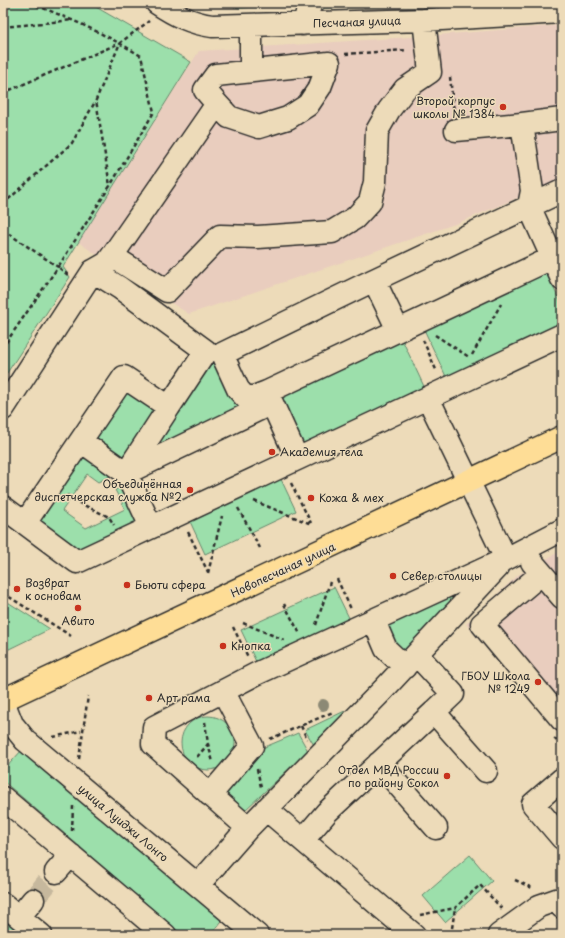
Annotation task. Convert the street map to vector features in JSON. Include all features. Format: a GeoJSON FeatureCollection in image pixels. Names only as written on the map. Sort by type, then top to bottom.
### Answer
{"type":"FeatureCollection","features":[{"type":"Feature","properties":{"kind":"main road","name":"Новопесчаная улица"},"geometry":{"type":"LineString","coordinates":[[3,700],[562,437]]}},
{"type":"Feature","properties":{"kind":"street"},"geometry":{"type":"LineString","coordinates":[[303,24],[312,3]]}},
{"type":"Feature","properties":{"kind":"street","name":"Песчаная улица"},"geometry":{"type":"LineString","coordinates":[[154,11],[179,17],[196,24],[212,26],[424,20],[562,12]]}},
{"type":"Feature","properties":{"kind":"street"},"geometry":{"type":"LineString","coordinates":[[112,256],[167,291],[220,236],[258,238],[332,232],[355,218],[370,202],[375,182],[377,131],[389,110],[405,89],[430,72],[424,20]]}},
{"type":"Feature","properties":{"kind":"street"},"geometry":{"type":"LineString","coordinates":[[251,26],[251,70]]}},
{"type":"Feature","properties":{"kind":"street"},"geometry":{"type":"LineString","coordinates":[[329,63],[320,87],[308,105],[288,118],[259,127],[229,117],[205,90],[216,75],[251,70],[329,63]]}},
{"type":"Feature","properties":{"kind":"street"},"geometry":{"type":"LineString","coordinates":[[3,409],[93,271],[107,262],[112,256],[217,104]]}},
{"type":"Feature","properties":{"kind":"street"},"geometry":{"type":"LineString","coordinates":[[456,130],[562,119]]}},
{"type":"Feature","properties":{"kind":"street"},"geometry":{"type":"LineString","coordinates":[[522,124],[532,191],[529,206],[562,279]]}},
{"type":"Feature","properties":{"kind":"street"},"geometry":{"type":"LineString","coordinates":[[270,397],[245,397],[238,389],[222,354],[562,191]]}},
{"type":"Feature","properties":{"kind":"street"},"geometry":{"type":"LineString","coordinates":[[126,473],[406,326],[552,258]]}},
{"type":"Feature","properties":{"kind":"street"},"geometry":{"type":"LineString","coordinates":[[93,271],[206,351],[126,473]]}},
{"type":"Feature","properties":{"kind":"street"},"geometry":{"type":"LineString","coordinates":[[374,280],[406,326]]}},
{"type":"Feature","properties":{"kind":"street"},"geometry":{"type":"LineString","coordinates":[[3,507],[77,562],[290,461],[442,392],[562,334]]}},
{"type":"Feature","properties":{"kind":"street"},"geometry":{"type":"LineString","coordinates":[[25,523],[124,377],[169,407]]}},
{"type":"Feature","properties":{"kind":"street"},"geometry":{"type":"LineString","coordinates":[[442,392],[469,482],[514,555],[541,574],[562,598]]}},
{"type":"Feature","properties":{"kind":"street"},"geometry":{"type":"LineString","coordinates":[[270,397],[290,461]]}},
{"type":"Feature","properties":{"kind":"street"},"geometry":{"type":"LineString","coordinates":[[80,441],[126,473],[151,527]]}},
{"type":"Feature","properties":{"kind":"street"},"geometry":{"type":"LineString","coordinates":[[248,828],[152,744],[154,727],[256,674],[514,555],[562,530]]}},
{"type":"Feature","properties":{"kind":"street"},"geometry":{"type":"LineString","coordinates":[[198,885],[266,809],[514,555]]}},
{"type":"Feature","properties":{"kind":"street"},"geometry":{"type":"LineString","coordinates":[[541,574],[482,624],[562,720]]}},
{"type":"Feature","properties":{"kind":"street"},"geometry":{"type":"LineString","coordinates":[[303,840],[327,812],[453,694],[411,661],[386,649],[367,624]]}},
{"type":"Feature","properties":{"kind":"street"},"geometry":{"type":"LineString","coordinates":[[210,795],[252,746],[223,691]]}},
{"type":"Feature","properties":{"kind":"street","name":"улица Луиджи Лонго"},"geometry":{"type":"LineString","coordinates":[[3,700],[12,724],[25,740],[198,885],[243,931]]}},
{"type":"Feature","properties":{"kind":"street"},"geometry":{"type":"LineString","coordinates":[[434,712],[486,771]]}},
{"type":"Feature","properties":{"kind":"street"},"geometry":{"type":"LineString","coordinates":[[379,763],[436,828]]}},
{"type":"Feature","properties":{"kind":"street"},"geometry":{"type":"LineString","coordinates":[[562,779],[532,804],[562,838]]}},
{"type":"Feature","properties":{"kind":"street"},"geometry":{"type":"LineString","coordinates":[[3,798],[71,854],[164,935]]}},
{"type":"Feature","properties":{"kind":"street"},"geometry":{"type":"LineString","coordinates":[[266,809],[414,935]]}},
{"type":"Feature","properties":{"kind":"street"},"geometry":{"type":"LineString","coordinates":[[56,872],[71,854]]}},
{"type":"Feature","properties":{"kind":"street"},"geometry":{"type":"LineString","coordinates":[[33,900],[11,910],[41,935]]}},
{"type":"Feature","properties":{"kind":"street"},"geometry":{"type":"LineString","coordinates":[[507,929],[539,906],[560,900]]}},
{"type":"Feature","properties":{"kind":"path"},"geometry":{"type":"LineString","coordinates":[[3,347],[58,267],[110,186],[154,112],[141,56],[120,42],[74,20],[30,3]]}},
{"type":"Feature","properties":{"kind":"path"},"geometry":{"type":"LineString","coordinates":[[3,93],[120,42],[154,11]]}},
{"type":"Feature","properties":{"kind":"path"},"geometry":{"type":"LineString","coordinates":[[3,27],[74,20]]}},
{"type":"Feature","properties":{"kind":"path"},"geometry":{"type":"LineString","coordinates":[[3,204],[72,143],[96,100],[120,42]]}},
{"type":"Feature","properties":{"kind":"path"},"geometry":{"type":"LineString","coordinates":[[329,63],[339,54],[428,49]]}},
{"type":"Feature","properties":{"kind":"path"},"geometry":{"type":"LineString","coordinates":[[96,100],[110,186]]}},
{"type":"Feature","properties":{"kind":"path"},"geometry":{"type":"LineString","coordinates":[[3,230],[76,280],[93,271]]}},
{"type":"Feature","properties":{"kind":"path"},"geometry":{"type":"LineString","coordinates":[[406,326],[442,392],[470,358],[504,299]]}},
{"type":"Feature","properties":{"kind":"path"},"geometry":{"type":"LineString","coordinates":[[406,326],[470,358]]}},
{"type":"Feature","properties":{"kind":"path"},"geometry":{"type":"LineString","coordinates":[[228,490],[311,524],[290,461]]}},
{"type":"Feature","properties":{"kind":"path"},"geometry":{"type":"LineString","coordinates":[[52,484],[75,501],[109,517],[123,541]]}},
{"type":"Feature","properties":{"kind":"path"},"geometry":{"type":"LineString","coordinates":[[179,513],[208,573],[228,490]]}},
{"type":"Feature","properties":{"kind":"path"},"geometry":{"type":"LineString","coordinates":[[228,490],[260,548]]}},
{"type":"Feature","properties":{"kind":"path"},"geometry":{"type":"LineString","coordinates":[[336,579],[367,624]]}},
{"type":"Feature","properties":{"kind":"path"},"geometry":{"type":"LineString","coordinates":[[308,650],[330,582]]}},
{"type":"Feature","properties":{"kind":"path"},"geometry":{"type":"LineString","coordinates":[[3,593],[71,636]]}},
{"type":"Feature","properties":{"kind":"path"},"geometry":{"type":"LineString","coordinates":[[284,604],[308,650]]}},
{"type":"Feature","properties":{"kind":"path"},"geometry":{"type":"LineString","coordinates":[[242,623],[308,650]]}},
{"type":"Feature","properties":{"kind":"path"},"geometry":{"type":"LineString","coordinates":[[233,627],[256,674]]}},
{"type":"Feature","properties":{"kind":"path"},"geometry":{"type":"LineString","coordinates":[[78,763],[81,731],[88,696]]}},
{"type":"Feature","properties":{"kind":"path"},"geometry":{"type":"LineString","coordinates":[[266,809],[252,746],[335,711]]}},
{"type":"Feature","properties":{"kind":"path"},"geometry":{"type":"LineString","coordinates":[[49,738],[81,731]]}},
{"type":"Feature","properties":{"kind":"path"},"geometry":{"type":"LineString","coordinates":[[398,920],[455,908],[480,885],[507,929]]}},
{"type":"Feature","properties":{"kind":"path"},"geometry":{"type":"LineString","coordinates":[[451,935],[455,908]]}},
{"type":"Feature","properties":{"kind":"shaded area"},"geometry":{"type":"Polygon","coordinates":[[[562,25],[562,179],[458,223],[189,314],[128,276],[78,242],[199,51],[562,25]]]}},
{"type":"Feature","properties":{"kind":"shaded area","name":"ГБОУ Школа № 1249"},"geometry":{"type":"Polygon","coordinates":[[[562,550],[562,739],[466,624],[518,575],[562,550]]]}},
{"type":"Feature","properties":{"kind":"green space"},"geometry":{"type":"Polygon","coordinates":[[[3,3],[89,3],[191,62],[63,267],[70,277],[3,379],[3,3]]]}},
{"type":"Feature","properties":{"kind":"green space"},"geometry":{"type":"Polygon","coordinates":[[[199,3],[290,3],[289,5],[241,8],[199,3]]]}},
{"type":"Feature","properties":{"kind":"green space"},"geometry":{"type":"Polygon","coordinates":[[[323,3],[464,3],[320,8],[323,3]]]}},
{"type":"Feature","properties":{"kind":"green space"},"geometry":{"type":"Polygon","coordinates":[[[543,265],[562,306],[562,332],[450,385],[421,323],[543,265]]]}},
{"type":"Feature","properties":{"kind":"green space"},"geometry":{"type":"Polygon","coordinates":[[[399,333],[428,395],[301,455],[272,393],[399,333]]]}},
{"type":"Feature","properties":{"kind":"green space"},"geometry":{"type":"Polygon","coordinates":[[[207,360],[220,361],[244,409],[142,458],[207,360]]]}},
{"type":"Feature","properties":{"kind":"green space"},"geometry":{"type":"Polygon","coordinates":[[[125,386],[160,410],[125,464],[90,439],[125,386]]]}},
{"type":"Feature","properties":{"kind":"green space"},"geometry":{"type":"Polygon","coordinates":[[[83,449],[117,473],[98,482],[87,474],[62,511],[86,528],[125,509],[115,490],[125,486],[144,524],[77,556],[33,522],[83,449]]]}},
{"type":"Feature","properties":{"kind":"green space"},"geometry":{"type":"Polygon","coordinates":[[[278,473],[296,511],[205,554],[187,515],[278,473]]]}},
{"type":"Feature","properties":{"kind":"green space"},"geometry":{"type":"Polygon","coordinates":[[[479,583],[401,654],[385,624],[479,583]]]}},
{"type":"Feature","properties":{"kind":"green space"},"geometry":{"type":"Polygon","coordinates":[[[334,587],[352,624],[259,668],[241,630],[334,587]]]}},
{"type":"Feature","properties":{"kind":"green space"},"geometry":{"type":"Polygon","coordinates":[[[3,599],[50,629],[3,652],[3,599]]]}},
{"type":"Feature","properties":{"kind":"green space"},"geometry":{"type":"Polygon","coordinates":[[[351,708],[315,747],[305,730],[351,708]]]}},
{"type":"Feature","properties":{"kind":"green space"},"geometry":{"type":"Polygon","coordinates":[[[203,716],[213,716],[223,720],[231,728],[235,738],[235,748],[231,758],[223,766],[213,770],[203,770],[193,766],[185,758],[181,748],[181,738],[185,728],[193,720],[203,716]]]}},
{"type":"Feature","properties":{"kind":"green space"},"geometry":{"type":"Polygon","coordinates":[[[298,733],[308,751],[244,811],[222,789],[253,752],[298,733]]]}},
{"type":"Feature","properties":{"kind":"green space"},"geometry":{"type":"Polygon","coordinates":[[[22,750],[221,918],[221,922],[211,935],[183,935],[3,781],[3,771],[22,750]]]}},
{"type":"Feature","properties":{"kind":"green space"},"geometry":{"type":"Polygon","coordinates":[[[470,855],[492,881],[445,922],[423,896],[470,855]]]}},
{"type":"Feature","properties":{"kind":"green space"},"geometry":{"type":"Polygon","coordinates":[[[3,914],[27,935],[3,935],[3,914]]]}},
{"type":"Feature","properties":{"kind":"tunnel"},"geometry":{"type":"LineString","coordinates":[[33,900],[56,872]]}},
{"type":"Feature","properties":{"kind":"place","name":"Второй корпус школы № 1384"},"geometry":{"type":"Point","coordinates":[503,107]}},
{"type":"Feature","properties":{"kind":"place","name":"Академия тела"},"geometry":{"type":"Point","coordinates":[272,452]}},
{"type":"Feature","properties":{"kind":"place","name":"Объединённая диспетчерская служба №2"},"geometry":{"type":"Point","coordinates":[190,490]}},
{"type":"Feature","properties":{"kind":"place","name":"Кожа & мех"},"geometry":{"type":"Point","coordinates":[311,498]}},
{"type":"Feature","properties":{"kind":"place","name":"Север столицы"},"geometry":{"type":"Point","coordinates":[393,576]}},
{"type":"Feature","properties":{"kind":"place","name":"Бьюти сфера"},"geometry":{"type":"Point","coordinates":[127,585]}},
{"type":"Feature","properties":{"kind":"place","name":"Возврат к основам"},"geometry":{"type":"Point","coordinates":[17,589]}},
{"type":"Feature","properties":{"kind":"place","name":"Авито"},"geometry":{"type":"Point","coordinates":[78,608]}},
{"type":"Feature","properties":{"kind":"place","name":"Кнопка"},"geometry":{"type":"Point","coordinates":[223,646]}},
{"type":"Feature","properties":{"kind":"place","name":"ГБОУ Школа № 1249"},"geometry":{"type":"Point","coordinates":[538,682]}},
{"type":"Feature","properties":{"kind":"place","name":"Арт рама"},"geometry":{"type":"Point","coordinates":[149,698]}},
{"type":"Feature","properties":{"kind":"place","name":"Отдел МВД России по району Сокол"},"geometry":{"type":"Point","coordinates":[447,776]}}]}
